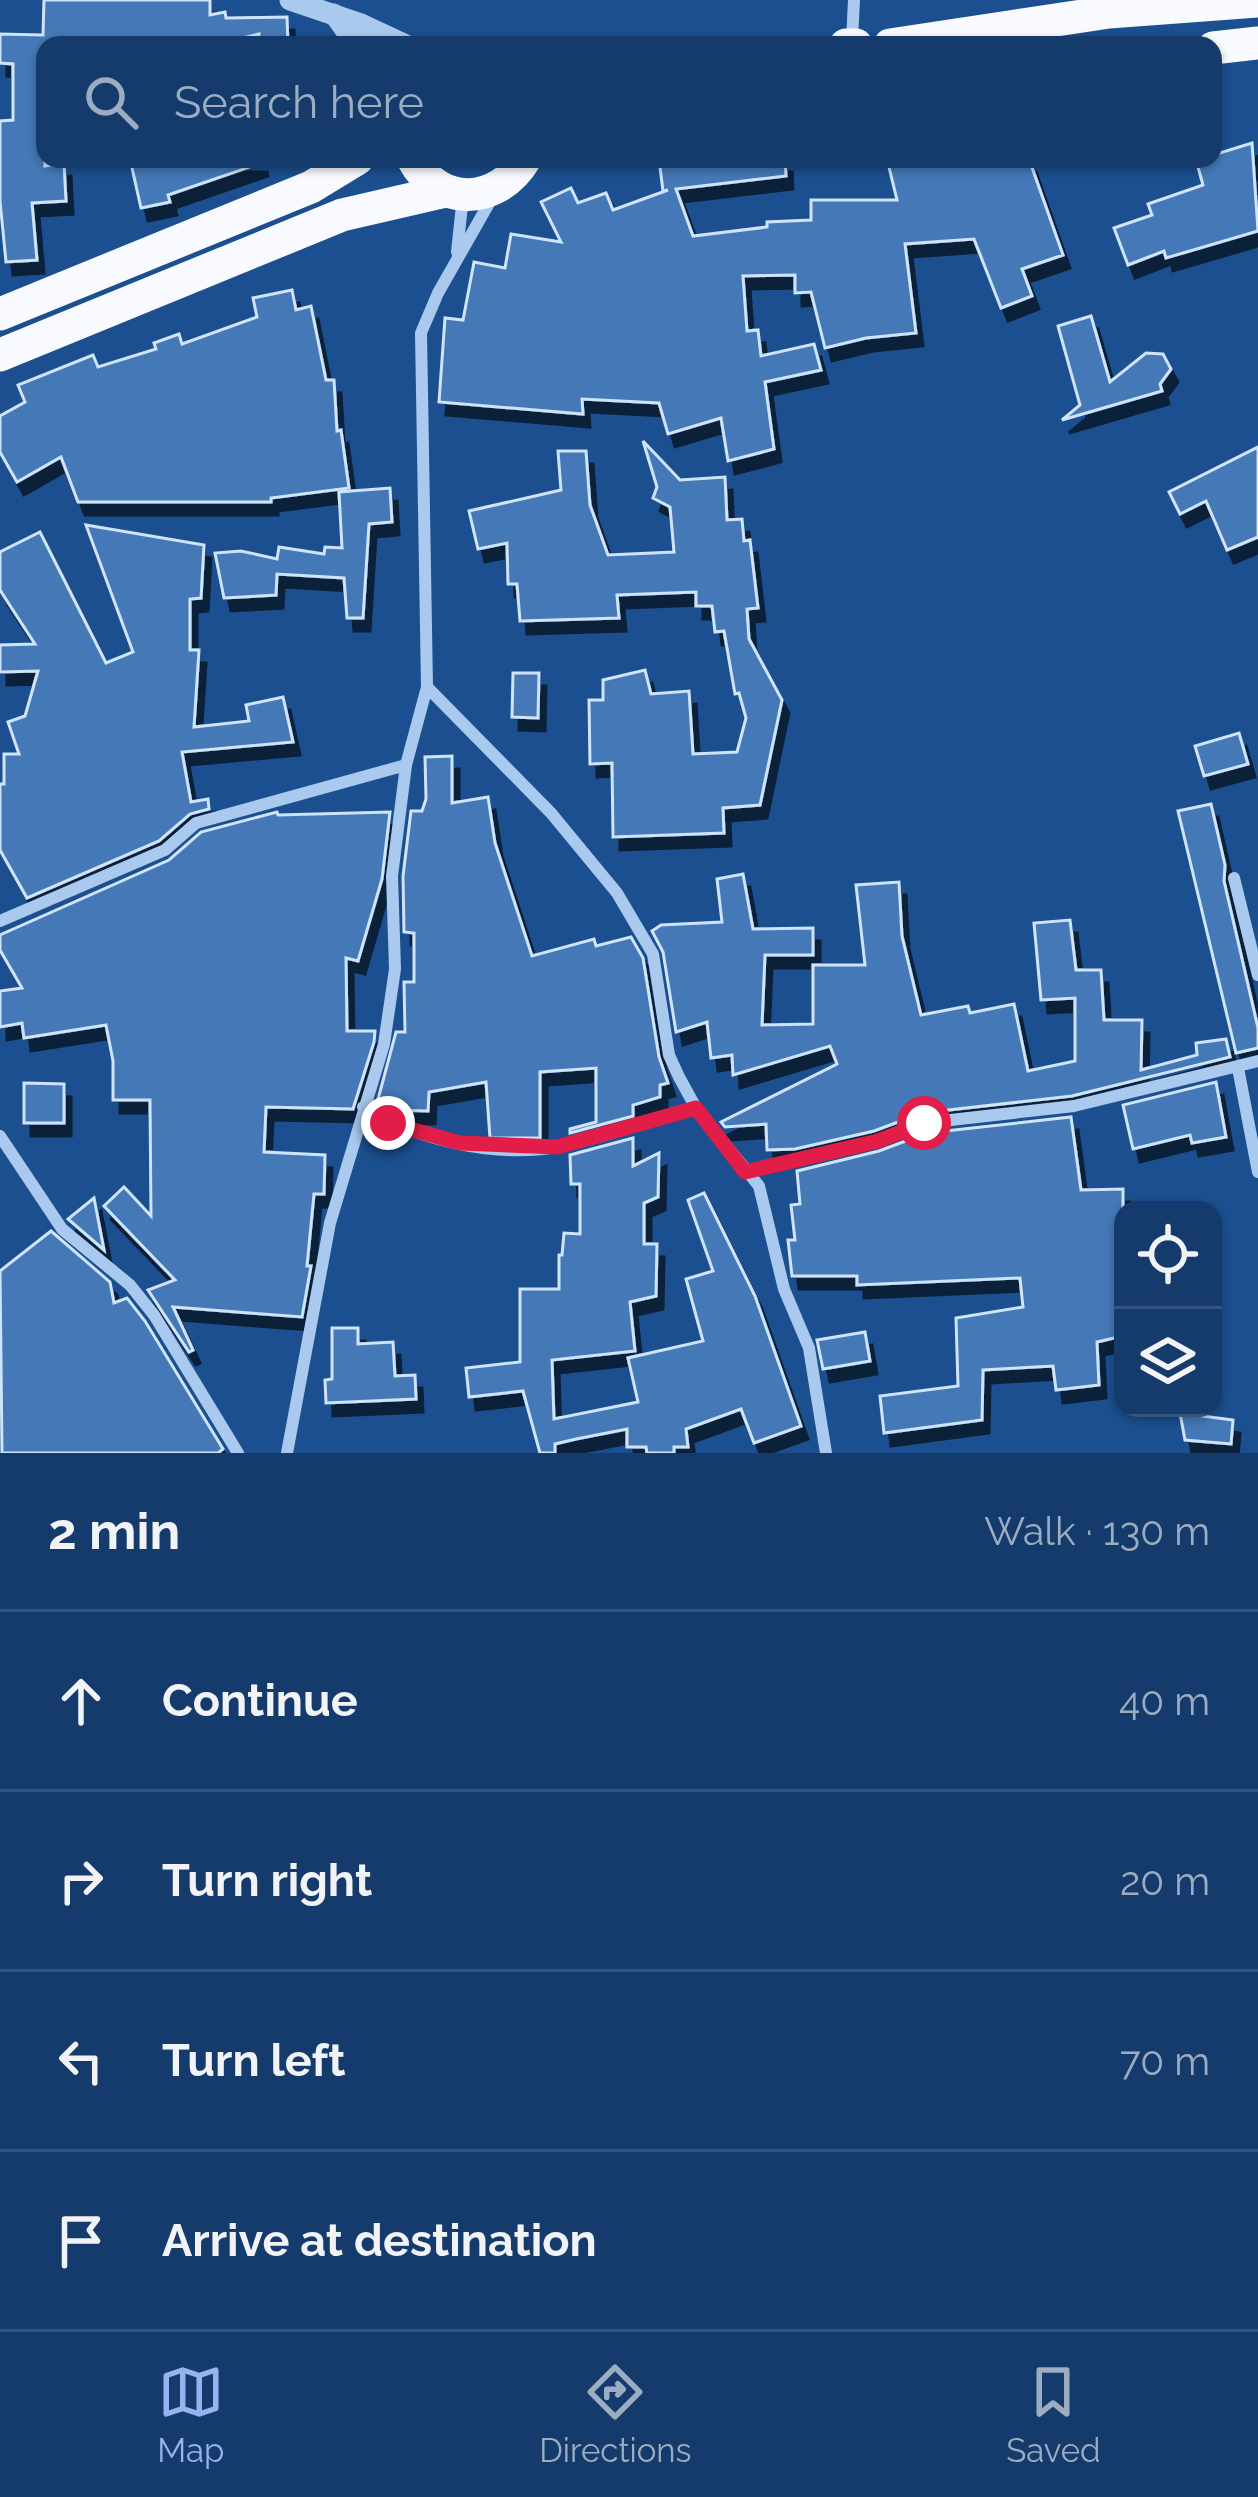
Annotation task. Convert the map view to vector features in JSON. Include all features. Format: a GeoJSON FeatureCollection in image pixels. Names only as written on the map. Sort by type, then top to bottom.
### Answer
{"type":"FeatureCollection","features":[{"type":"Feature","properties":{"kind":"highway"},"geometry":{"type":"LineString","coordinates":[[940,36],[1108,6],[1258,1]]}},
{"type":"Feature","properties":{"kind":"highway"},"geometry":{"type":"LineString","coordinates":[[1222,47],[1258,44]]}},
{"type":"Feature","properties":{"kind":"highway"},"geometry":{"type":"LineString","coordinates":[[0,314],[311,187],[342,168]]}},
{"type":"Feature","properties":{"kind":"highway"},"geometry":{"type":"LineString","coordinates":[[419,168],[428,181],[454,194]]}},
{"type":"Feature","properties":{"kind":"highway"},"geometry":{"type":"LineString","coordinates":[[0,355],[341,215],[454,194],[480,195],[497,189],[519,168]]}},
{"type":"Feature","properties":{"kind":"street"},"geometry":{"type":"LineString","coordinates":[[290,0],[385,36]]}},
{"type":"Feature","properties":{"kind":"street"},"geometry":{"type":"LineString","coordinates":[[852,36],[854,0]]}},
{"type":"Feature","properties":{"kind":"street"},"geometry":{"type":"LineString","coordinates":[[333,14],[349,36]]}},
{"type":"Feature","properties":{"kind":"street"},"geometry":{"type":"LineString","coordinates":[[287,1453],[330,1223],[384,1044],[395,969],[392,875],[406,765],[427,686],[421,332],[497,189]]}},
{"type":"Feature","properties":{"kind":"street"},"geometry":{"type":"LineString","coordinates":[[454,194],[456,259]]}},
{"type":"Feature","properties":{"kind":"street"},"geometry":{"type":"LineString","coordinates":[[427,686],[551,813],[617,892],[653,954],[669,1055],[696,1108],[759,1186],[784,1288],[809,1348],[826,1453]]}},
{"type":"Feature","properties":{"kind":"street"},"geometry":{"type":"LineString","coordinates":[[0,921],[165,850],[196,823],[406,765]]}},
{"type":"Feature","properties":{"kind":"street"},"geometry":{"type":"LineString","coordinates":[[1234,878],[1258,975]]}},
{"type":"Feature","properties":{"kind":"street"},"geometry":{"type":"LineString","coordinates":[[745,1172],[878,1141],[924,1123],[1074,1106],[1258,1061]]}},
{"type":"Feature","properties":{"kind":"street"},"geometry":{"type":"LineString","coordinates":[[1238,1068],[1258,1172]]}},
{"type":"Feature","properties":{"kind":"street"},"geometry":{"type":"LineString","coordinates":[[363,1107],[388,1123],[497,1148],[557,1147],[696,1108]]}},
{"type":"Feature","properties":{"kind":"street"},"geometry":{"type":"LineString","coordinates":[[0,1136],[62,1229],[130,1286],[154,1315],[238,1453]]}},
{"type":"Feature","properties":{"kind":"building"},"geometry":{"type":"Polygon","coordinates":[[[44,0],[210,0],[210,15],[287,17],[288,36],[36,36],[36,168],[64,168],[66,201],[32,203],[37,260],[6,262],[0,121],[13,120],[13,64],[0,63],[0,34],[43,35],[44,0]]]}},
{"type":"Feature","properties":{"kind":"building"},"geometry":{"type":"Polygon","coordinates":[[[1252,143],[1258,231],[1166,258],[1164,251],[1128,265],[1114,228],[1152,215],[1148,204],[1203,185],[1198,168],[1222,168],[1222,152],[1252,143]]]}},
{"type":"Feature","properties":{"kind":"building"},"geometry":{"type":"Polygon","coordinates":[[[132,168],[246,168],[168,195],[170,202],[141,208],[132,168]]]}},
{"type":"Feature","properties":{"kind":"building"},"geometry":{"type":"Polygon","coordinates":[[[660,168],[786,168],[786,176],[676,189],[693,236],[767,227],[767,222],[811,220],[811,200],[897,200],[889,168],[1032,168],[1063,255],[1022,269],[1032,296],[1001,308],[974,239],[905,244],[916,333],[825,348],[811,292],[795,293],[795,275],[743,276],[747,331],[758,330],[761,356],[814,344],[821,370],[765,382],[774,449],[728,461],[721,418],[668,434],[659,403],[582,399],[583,414],[439,402],[445,318],[463,320],[474,262],[505,268],[511,234],[561,242],[541,202],[571,188],[578,203],[606,193],[613,210],[668,190],[663,191],[660,168]]]}},
{"type":"Feature","properties":{"kind":"building"},"geometry":{"type":"Polygon","coordinates":[[[292,290],[296,310],[311,306],[326,380],[334,380],[337,431],[341,430],[349,488],[271,498],[271,502],[78,502],[61,457],[17,482],[0,452],[0,416],[25,402],[18,385],[93,355],[98,367],[156,349],[154,343],[179,334],[182,344],[257,317],[253,298],[292,290]]]}},
{"type":"Feature","properties":{"kind":"building"},"geometry":{"type":"Polygon","coordinates":[[[1091,316],[1110,382],[1146,353],[1163,354],[1171,369],[1160,384],[1162,391],[1062,420],[1080,405],[1058,326],[1091,316]]]}},
{"type":"Feature","properties":{"kind":"building"},"geometry":{"type":"Polygon","coordinates":[[[643,441],[680,480],[725,477],[727,520],[742,519],[744,541],[750,540],[758,608],[747,609],[749,639],[782,700],[760,805],[723,808],[724,833],[613,837],[612,763],[590,764],[589,700],[603,700],[603,680],[645,670],[651,694],[689,691],[693,754],[737,752],[746,718],[739,693],[735,694],[724,631],[715,632],[712,606],[696,606],[696,592],[617,595],[619,618],[520,621],[517,584],[508,584],[507,543],[478,549],[469,511],[561,490],[558,451],[586,451],[590,505],[608,555],[674,552],[670,507],[653,498],[657,487],[643,441]]]}},
{"type":"Feature","properties":{"kind":"building"},"geometry":{"type":"Polygon","coordinates":[[[1258,447],[1258,537],[1227,550],[1206,501],[1180,514],[1169,492],[1258,447]]]}},
{"type":"Feature","properties":{"kind":"building"},"geometry":{"type":"Polygon","coordinates":[[[390,488],[392,522],[369,524],[363,618],[347,618],[344,578],[277,574],[276,595],[224,598],[215,553],[241,551],[277,559],[279,547],[324,554],[325,547],[342,548],[339,492],[390,488]]]}},
{"type":"Feature","properties":{"kind":"building"},"geometry":{"type":"Polygon","coordinates":[[[86,525],[204,545],[201,598],[190,599],[190,650],[199,650],[194,727],[249,721],[246,705],[283,697],[293,742],[182,752],[191,802],[208,799],[209,809],[190,814],[159,841],[27,898],[0,850],[0,784],[4,784],[4,754],[19,754],[8,722],[25,716],[38,671],[0,672],[0,645],[35,644],[0,590],[0,552],[40,532],[106,663],[133,652],[86,525]]]}},
{"type":"Feature","properties":{"kind":"building"},"geometry":{"type":"Polygon","coordinates":[[[513,673],[539,673],[538,718],[512,717],[513,673]]]}},
{"type":"Feature","properties":{"kind":"building"},"geometry":{"type":"Polygon","coordinates":[[[1239,733],[1248,764],[1204,776],[1195,746],[1239,733]]]}},
{"type":"Feature","properties":{"kind":"building"},"geometry":{"type":"Polygon","coordinates":[[[452,756],[452,803],[488,797],[495,843],[532,956],[594,939],[596,946],[631,937],[643,958],[659,1057],[668,1083],[660,1085],[660,1097],[633,1105],[633,1116],[570,1133],[570,1129],[596,1122],[596,1068],[540,1072],[540,1138],[490,1138],[486,1082],[429,1092],[428,1111],[391,1110],[377,1103],[396,1032],[405,1032],[404,982],[414,982],[414,933],[404,932],[403,876],[411,811],[422,811],[426,799],[425,757],[452,756]]]}},
{"type":"Feature","properties":{"kind":"building"},"geometry":{"type":"Polygon","coordinates":[[[1211,804],[1258,1028],[1258,1048],[1236,1053],[1178,811],[1211,804]]]}},
{"type":"Feature","properties":{"kind":"building"},"geometry":{"type":"Polygon","coordinates":[[[277,812],[390,812],[382,879],[358,961],[346,958],[347,1031],[375,1031],[374,1042],[353,1109],[266,1107],[264,1152],[325,1155],[324,1194],[314,1194],[307,1266],[311,1266],[302,1317],[173,1307],[193,1350],[189,1352],[148,1290],[175,1280],[104,1206],[124,1187],[151,1216],[150,1100],[113,1100],[113,1061],[106,1025],[24,1038],[22,1023],[0,1027],[0,991],[22,988],[0,950],[0,935],[169,860],[201,832],[277,812]]]}},
{"type":"Feature","properties":{"kind":"building"},"geometry":{"type":"Polygon","coordinates":[[[743,874],[753,929],[813,928],[813,955],[765,955],[762,1025],[813,1024],[813,965],[865,965],[856,885],[899,882],[902,936],[921,1015],[968,1006],[970,1013],[1014,1004],[1028,1071],[1075,1061],[1075,998],[1041,1000],[1034,923],[1070,920],[1076,970],[1101,970],[1104,1020],[1142,1020],[1141,1070],[1197,1055],[1196,1043],[1226,1039],[1230,1057],[1072,1096],[922,1113],[874,1131],[795,1149],[767,1150],[766,1124],[725,1127],[721,1122],[837,1064],[830,1046],[733,1075],[732,1055],[711,1058],[707,1022],[676,1032],[663,952],[652,931],[661,925],[722,922],[717,879],[743,874]]]}},
{"type":"Feature","properties":{"kind":"building"},"geometry":{"type":"Polygon","coordinates":[[[1216,1082],[1226,1137],[1192,1143],[1190,1135],[1133,1149],[1123,1105],[1216,1082]]]}},
{"type":"Feature","properties":{"kind":"building"},"geometry":{"type":"Polygon","coordinates":[[[24,1083],[64,1084],[64,1123],[24,1123],[24,1083]]]}},
{"type":"Feature","properties":{"kind":"building"},"geometry":{"type":"Polygon","coordinates":[[[1071,1117],[1081,1190],[1123,1189],[1123,1201],[1114,1201],[1114,1338],[1097,1342],[1099,1385],[1056,1390],[1053,1366],[983,1370],[982,1420],[884,1433],[880,1396],[958,1386],[956,1318],[1023,1307],[1020,1278],[857,1285],[857,1276],[792,1276],[791,1205],[800,1204],[797,1171],[879,1151],[927,1133],[1071,1117]]]}},
{"type":"Feature","properties":{"kind":"building"},"geometry":{"type":"Polygon","coordinates":[[[633,1138],[633,1166],[659,1153],[658,1197],[644,1203],[644,1244],[657,1244],[656,1296],[630,1302],[635,1351],[552,1360],[554,1419],[638,1402],[628,1358],[703,1341],[686,1279],[713,1271],[688,1200],[704,1193],[755,1296],[801,1426],[754,1443],[741,1409],[686,1429],[688,1447],[674,1447],[674,1453],[627,1447],[627,1429],[555,1444],[555,1453],[540,1453],[523,1391],[469,1397],[466,1368],[520,1362],[520,1289],[559,1289],[564,1233],[580,1234],[580,1184],[571,1184],[570,1155],[633,1138]]]}},
{"type":"Feature","properties":{"kind":"building"},"geometry":{"type":"Polygon","coordinates":[[[94,1198],[104,1250],[68,1219],[94,1198]]]}},
{"type":"Feature","properties":{"kind":"building"},"geometry":{"type":"Polygon","coordinates":[[[51,1231],[110,1282],[114,1303],[127,1298],[145,1321],[223,1449],[218,1453],[2,1453],[0,1271],[51,1231]]]}},
{"type":"Feature","properties":{"kind":"building"},"geometry":{"type":"Polygon","coordinates":[[[332,1328],[358,1328],[358,1344],[393,1342],[395,1376],[415,1375],[416,1399],[326,1403],[325,1380],[332,1379],[332,1328]]]}},
{"type":"Feature","properties":{"kind":"building"},"geometry":{"type":"Polygon","coordinates":[[[865,1332],[870,1361],[823,1369],[817,1340],[865,1332]]]}},
{"type":"Feature","properties":{"kind":"building"},"geometry":{"type":"Polygon","coordinates":[[[1181,1417],[1233,1420],[1231,1444],[1185,1440],[1181,1417]]]}},
{"type":"Feature","properties":{"kind":"route"},"geometry":{"type":"LineString","coordinates":[[388,1123],[460,1143],[557,1147],[696,1108],[745,1172],[878,1141],[924,1123]]}}]}
